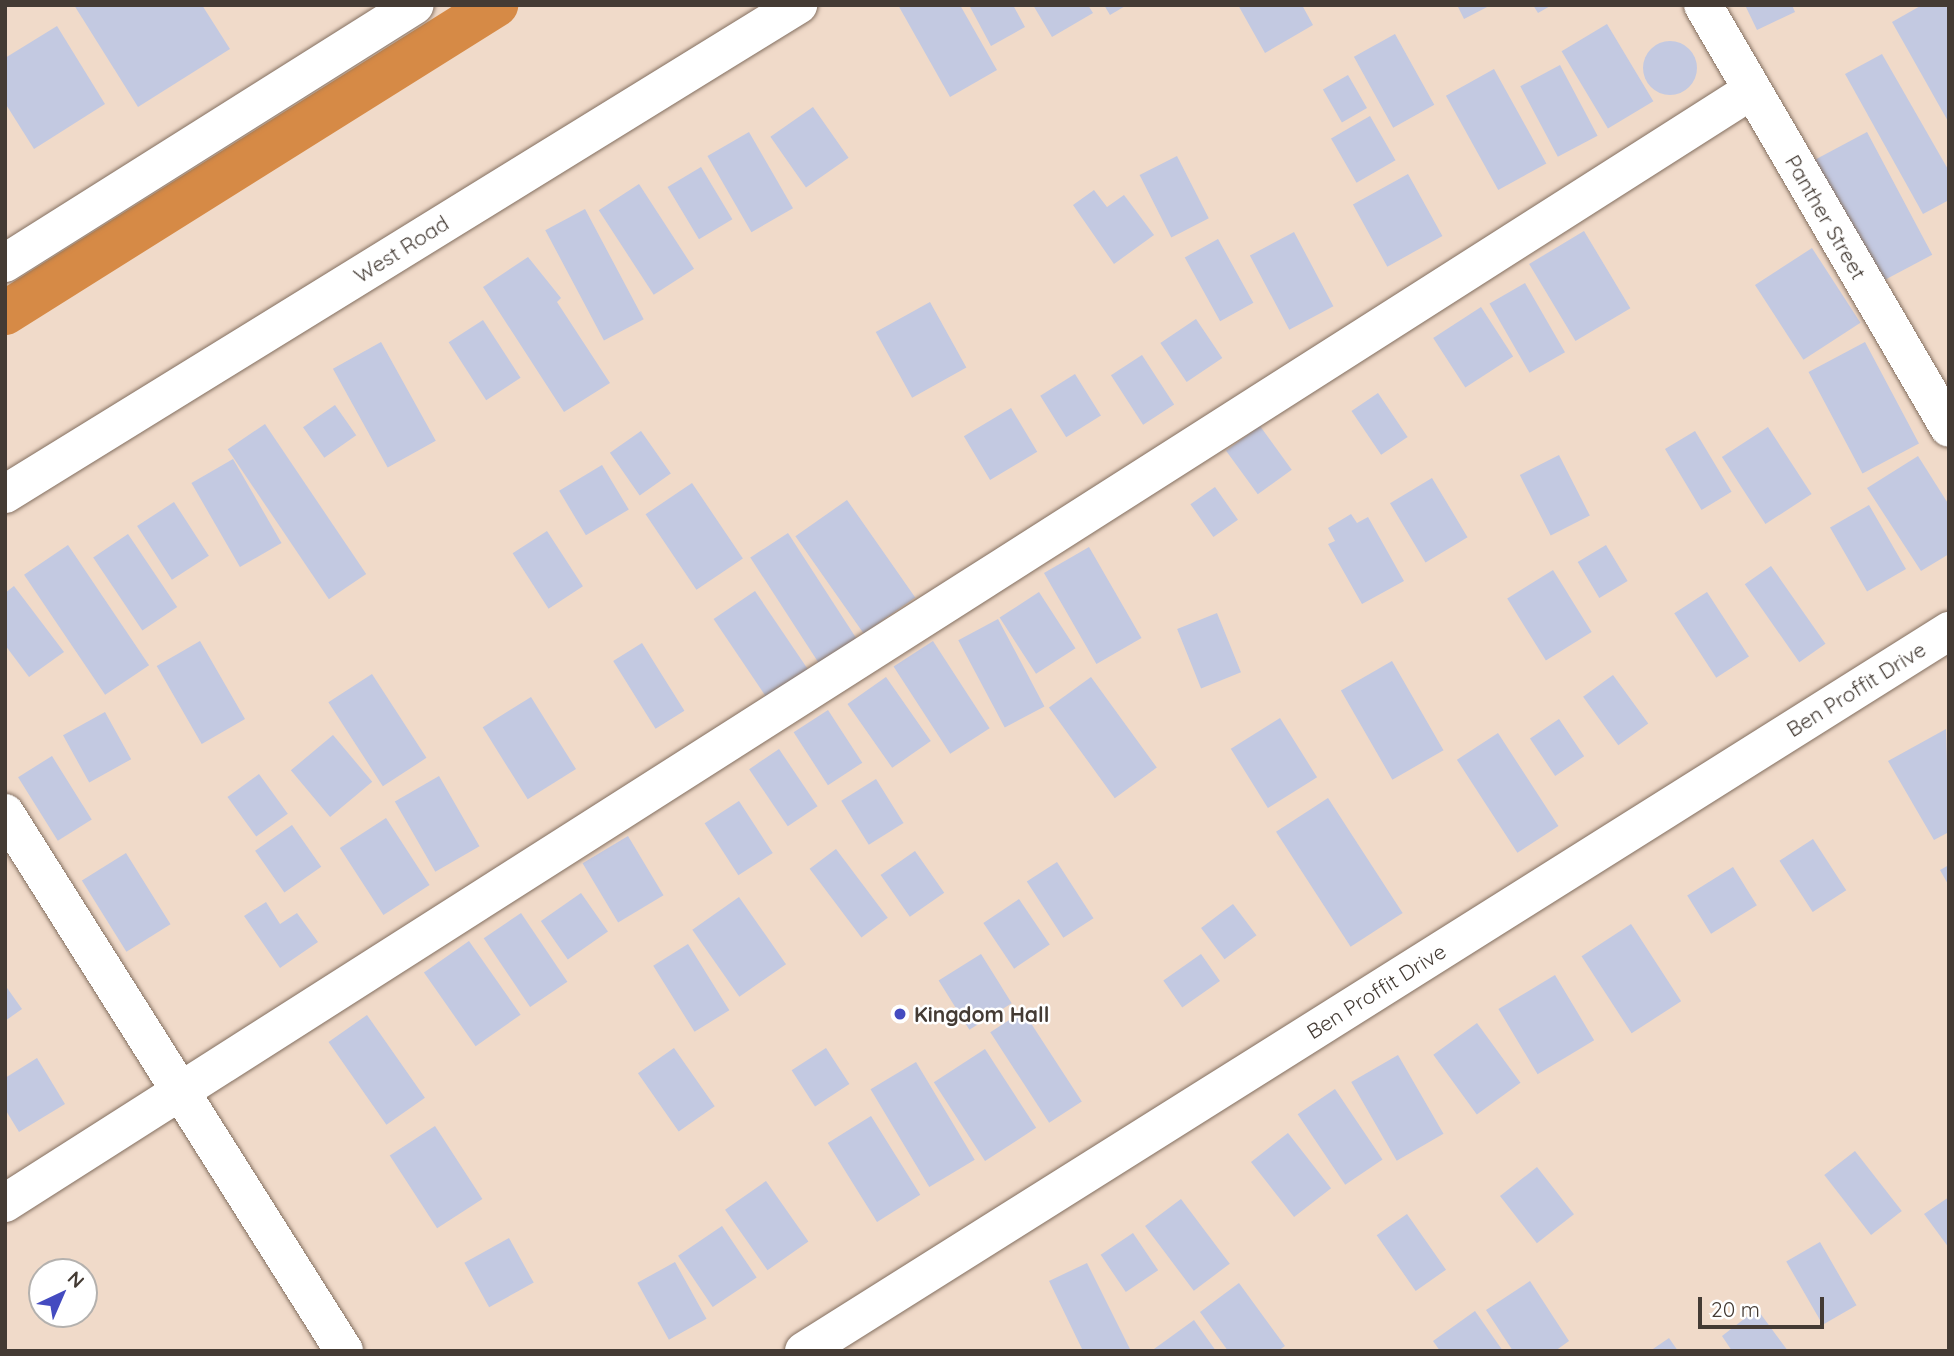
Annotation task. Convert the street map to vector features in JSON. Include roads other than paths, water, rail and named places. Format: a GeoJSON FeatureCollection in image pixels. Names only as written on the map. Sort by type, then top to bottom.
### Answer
{"type":"FeatureCollection","features":[{"type":"Feature","properties":{"kind":"street"},"geometry":{"type":"LineString","coordinates":[[5,263],[415,5]]}},
{"type":"Feature","properties":{"kind":"street","name":"West Road"},"geometry":{"type":"LineString","coordinates":[[5,494],[798,5]]}},
{"type":"Feature","properties":{"kind":"street","name":"Panther Street"},"geometry":{"type":"LineString","coordinates":[[1703,5],[1949,428]]}},
{"type":"Feature","properties":{"kind":"street"},"geometry":{"type":"LineString","coordinates":[[5,1203],[1752,90]]}},
{"type":"Feature","properties":{"kind":"street","name":"Ben Proffit Drive"},"geometry":{"type":"LineString","coordinates":[[804,1351],[1949,631]]}},
{"type":"Feature","properties":{"kind":"street"},"geometry":{"type":"LineString","coordinates":[[5,813],[344,1351]]}},
{"type":"Feature","properties":{"kind":"waterway"},"geometry":{"type":"LineString","coordinates":[[5,313],[496,5]]}},
{"type":"Feature","properties":{"kind":"place","name":"Kingdom Hall"},"geometry":{"type":"Point","coordinates":[900,1014]}}]}
